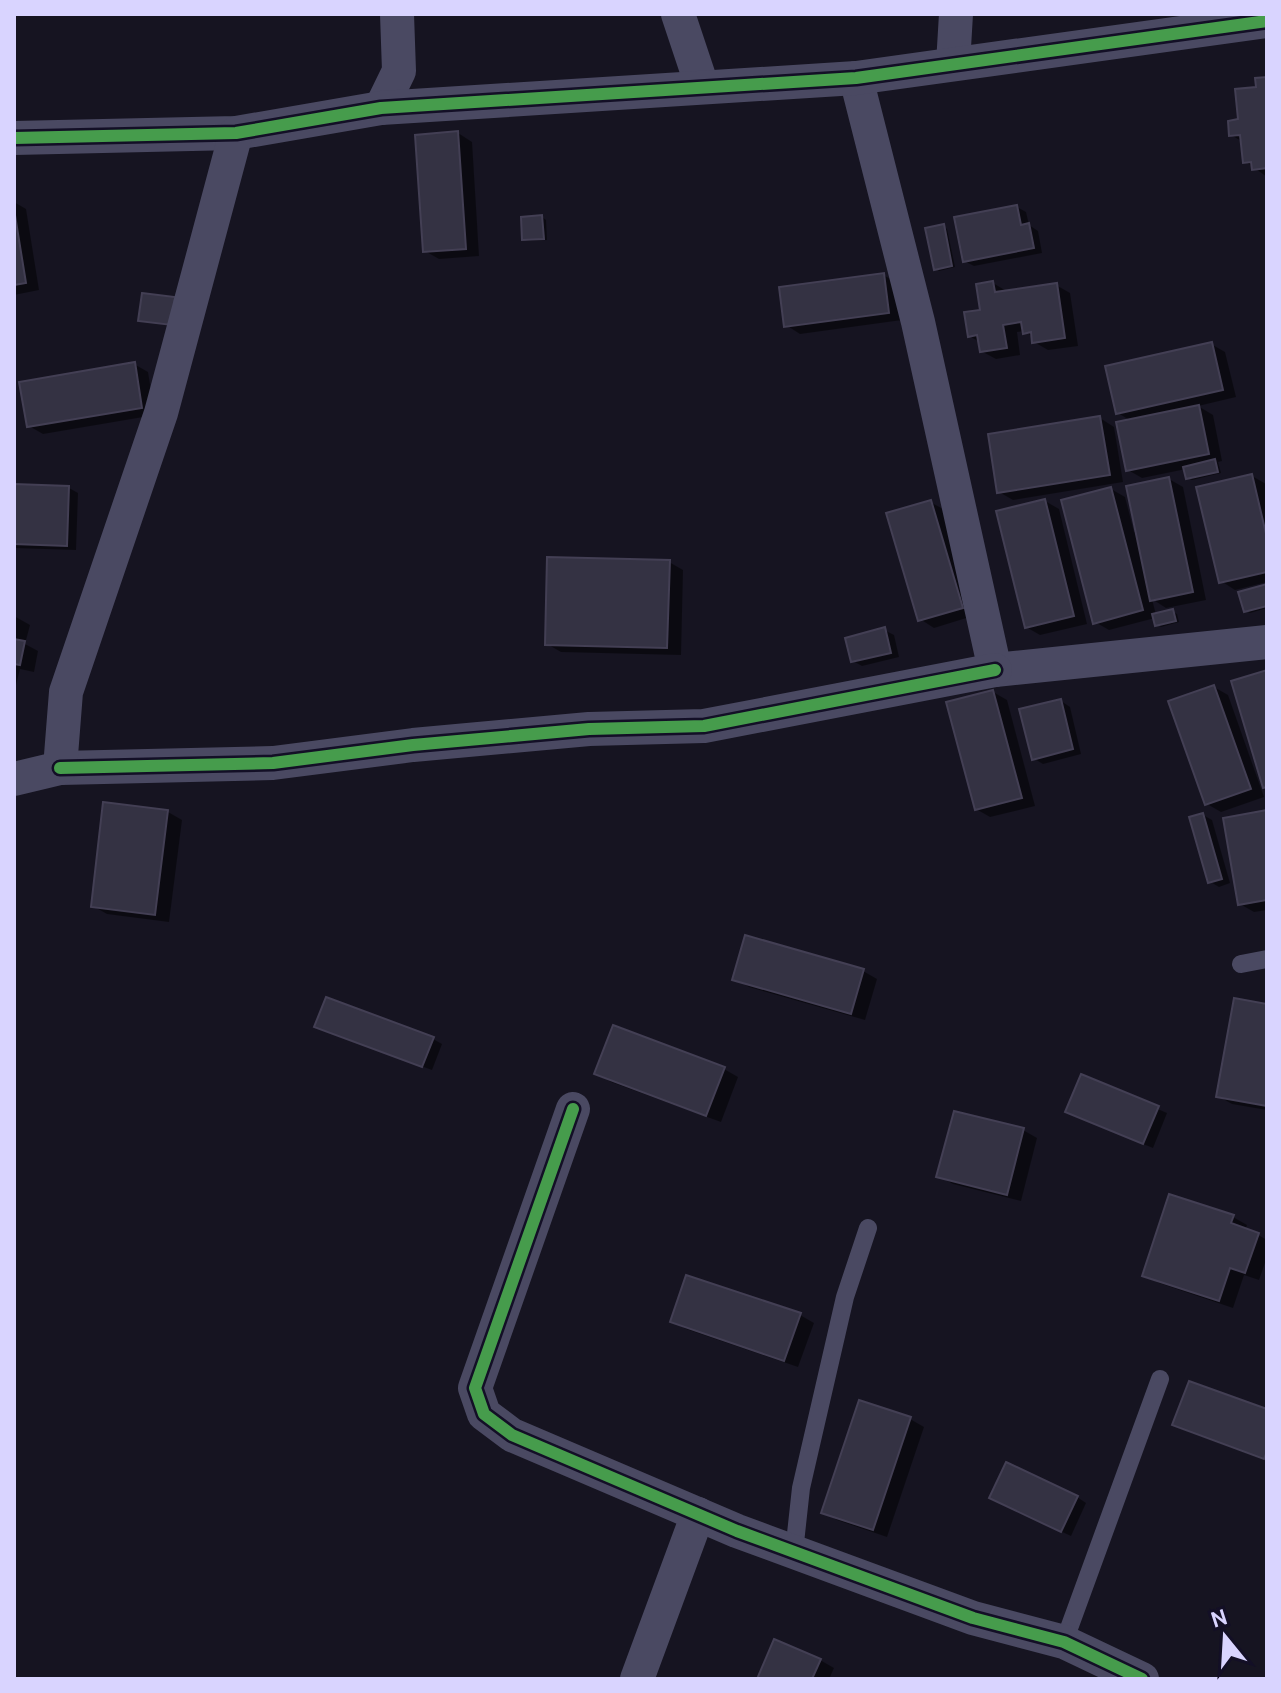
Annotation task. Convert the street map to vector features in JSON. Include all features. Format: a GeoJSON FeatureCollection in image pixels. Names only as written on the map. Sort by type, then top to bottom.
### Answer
{"type":"FeatureCollection","features":[{"type":"Feature","properties":{"kind":"street"},"geometry":{"type":"LineString","coordinates":[[381,108],[399,71],[397,14]]}},
{"type":"Feature","properties":{"kind":"street"},"geometry":{"type":"LineString","coordinates":[[678,14],[702,86]]}},
{"type":"Feature","properties":{"kind":"street"},"geometry":{"type":"LineString","coordinates":[[953,64],[956,14]]}},
{"type":"Feature","properties":{"kind":"street"},"geometry":{"type":"LineString","coordinates":[[14,138],[236,133],[381,108],[856,78],[1267,21]]}},
{"type":"Feature","properties":{"kind":"street"},"geometry":{"type":"LineString","coordinates":[[856,78],[918,322],[995,670]]}},
{"type":"Feature","properties":{"kind":"street"},"geometry":{"type":"LineString","coordinates":[[60,768],[66,692],[161,413],[236,133]]}},
{"type":"Feature","properties":{"kind":"street"},"geometry":{"type":"LineString","coordinates":[[14,779],[60,768],[273,763],[413,745],[589,729],[704,726],[995,670],[1267,642]]}},
{"type":"Feature","properties":{"kind":"street"},"geometry":{"type":"LineString","coordinates":[[573,1109],[475,1388],[484,1414],[512,1435],[698,1514],[973,1618],[1064,1642],[1142,1679]]}},
{"type":"Feature","properties":{"kind":"street"},"geometry":{"type":"LineString","coordinates":[[637,1679],[698,1514]]}},
{"type":"Feature","properties":{"kind":"lane"},"geometry":{"type":"LineString","coordinates":[[1241,964],[1267,959]]}},
{"type":"Feature","properties":{"kind":"lane"},"geometry":{"type":"LineString","coordinates":[[794,1552],[801,1488],[845,1297],[868,1228]]}},
{"type":"Feature","properties":{"kind":"lane"},"geometry":{"type":"LineString","coordinates":[[1064,1642],[1160,1379]]}},
{"type":"Feature","properties":{"kind":"building"},"geometry":{"type":"Polygon","coordinates":[[[1267,77],[1267,168],[1252,170],[1251,162],[1243,163],[1240,135],[1229,136],[1228,121],[1238,119],[1235,89],[1256,87],[1255,78],[1267,77]]]}},
{"type":"Feature","properties":{"kind":"building"},"geometry":{"type":"Polygon","coordinates":[[[458,131],[466,249],[423,252],[415,135],[458,131]]]}},
{"type":"Feature","properties":{"kind":"building"},"geometry":{"type":"Polygon","coordinates":[[[1017,205],[1021,225],[1029,223],[1034,248],[963,262],[954,217],[1017,205]]]}},
{"type":"Feature","properties":{"kind":"building"},"geometry":{"type":"Polygon","coordinates":[[[14,209],[26,283],[14,285],[14,209]]]}},
{"type":"Feature","properties":{"kind":"building"},"geometry":{"type":"Polygon","coordinates":[[[542,215],[544,239],[522,240],[521,217],[542,215]]]}},
{"type":"Feature","properties":{"kind":"building"},"geometry":{"type":"Polygon","coordinates":[[[944,224],[952,266],[934,270],[925,228],[944,224]]]}},
{"type":"Feature","properties":{"kind":"building"},"geometry":{"type":"Polygon","coordinates":[[[884,273],[889,313],[784,327],[779,287],[884,273]]]}},
{"type":"Feature","properties":{"kind":"building"},"geometry":{"type":"Polygon","coordinates":[[[993,281],[995,292],[1057,283],[1065,338],[1032,343],[1031,332],[1023,334],[1021,322],[1003,325],[1007,348],[980,352],[977,335],[968,337],[964,312],[980,310],[976,284],[993,281]]]}},
{"type":"Feature","properties":{"kind":"building"},"geometry":{"type":"Polygon","coordinates":[[[142,293],[175,297],[172,325],[138,321],[142,293]]]}},
{"type":"Feature","properties":{"kind":"building"},"geometry":{"type":"Polygon","coordinates":[[[1212,342],[1223,390],[1116,414],[1105,366],[1212,342]]]}},
{"type":"Feature","properties":{"kind":"building"},"geometry":{"type":"Polygon","coordinates":[[[135,362],[142,408],[27,427],[19,382],[135,362]]]}},
{"type":"Feature","properties":{"kind":"building"},"geometry":{"type":"Polygon","coordinates":[[[1199,405],[1209,454],[1126,471],[1116,422],[1199,405]]]}},
{"type":"Feature","properties":{"kind":"building"},"geometry":{"type":"Polygon","coordinates":[[[1100,416],[1110,475],[997,493],[988,434],[1100,416]]]}},
{"type":"Feature","properties":{"kind":"building"},"geometry":{"type":"Polygon","coordinates":[[[1215,459],[1218,472],[1186,479],[1183,467],[1215,459]]]}},
{"type":"Feature","properties":{"kind":"building"},"geometry":{"type":"Polygon","coordinates":[[[1252,474],[1267,538],[1267,572],[1219,583],[1196,487],[1252,474]]]}},
{"type":"Feature","properties":{"kind":"building"},"geometry":{"type":"Polygon","coordinates":[[[1169,477],[1193,592],[1150,601],[1126,486],[1169,477]]]}},
{"type":"Feature","properties":{"kind":"building"},"geometry":{"type":"Polygon","coordinates":[[[14,484],[69,486],[67,546],[14,544],[14,484]]]}},
{"type":"Feature","properties":{"kind":"building"},"geometry":{"type":"Polygon","coordinates":[[[1111,487],[1143,610],[1093,624],[1061,500],[1111,487]]]}},
{"type":"Feature","properties":{"kind":"building"},"geometry":{"type":"Polygon","coordinates":[[[1045,499],[1074,616],[1025,628],[996,511],[1045,499]]]}},
{"type":"Feature","properties":{"kind":"building"},"geometry":{"type":"Polygon","coordinates":[[[931,500],[963,608],[918,621],[886,513],[931,500]]]}},
{"type":"Feature","properties":{"kind":"building"},"geometry":{"type":"Polygon","coordinates":[[[547,557],[670,560],[667,648],[545,645],[547,557]]]}},
{"type":"Feature","properties":{"kind":"building"},"geometry":{"type":"Polygon","coordinates":[[[1267,584],[1267,606],[1244,612],[1238,592],[1267,584]]]}},
{"type":"Feature","properties":{"kind":"building"},"geometry":{"type":"Polygon","coordinates":[[[1173,609],[1176,621],[1155,626],[1152,614],[1173,609]]]}},
{"type":"Feature","properties":{"kind":"building"},"geometry":{"type":"Polygon","coordinates":[[[885,627],[891,653],[851,662],[845,638],[885,627]]]}},
{"type":"Feature","properties":{"kind":"building"},"geometry":{"type":"Polygon","coordinates":[[[14,639],[25,641],[20,665],[14,664],[14,639]]]}},
{"type":"Feature","properties":{"kind":"building"},"geometry":{"type":"Polygon","coordinates":[[[1267,670],[1267,787],[1263,788],[1231,681],[1267,670]]]}},
{"type":"Feature","properties":{"kind":"building"},"geometry":{"type":"Polygon","coordinates":[[[1214,685],[1251,789],[1205,805],[1168,701],[1214,685]]]}},
{"type":"Feature","properties":{"kind":"building"},"geometry":{"type":"Polygon","coordinates":[[[993,690],[1022,798],[975,810],[946,702],[993,690]]]}},
{"type":"Feature","properties":{"kind":"building"},"geometry":{"type":"Polygon","coordinates":[[[1061,699],[1073,749],[1032,760],[1019,709],[1061,699]]]}},
{"type":"Feature","properties":{"kind":"building"},"geometry":{"type":"Polygon","coordinates":[[[103,802],[168,810],[155,915],[91,907],[103,802]]]}},
{"type":"Feature","properties":{"kind":"building"},"geometry":{"type":"Polygon","coordinates":[[[1267,810],[1267,900],[1238,905],[1223,818],[1267,810]]]}},
{"type":"Feature","properties":{"kind":"building"},"geometry":{"type":"Polygon","coordinates":[[[1203,813],[1222,879],[1208,883],[1189,817],[1203,813]]]}},
{"type":"Feature","properties":{"kind":"building"},"geometry":{"type":"Polygon","coordinates":[[[745,935],[864,969],[851,1014],[732,980],[745,935]]]}},
{"type":"Feature","properties":{"kind":"building"},"geometry":{"type":"Polygon","coordinates":[[[326,997],[434,1037],[422,1067],[314,1027],[326,997]]]}},
{"type":"Feature","properties":{"kind":"building"},"geometry":{"type":"Polygon","coordinates":[[[1234,998],[1267,1004],[1267,1106],[1216,1097],[1234,998]]]}},
{"type":"Feature","properties":{"kind":"building"},"geometry":{"type":"Polygon","coordinates":[[[613,1025],[725,1067],[706,1116],[594,1074],[613,1025]]]}},
{"type":"Feature","properties":{"kind":"building"},"geometry":{"type":"Polygon","coordinates":[[[1081,1074],[1159,1106],[1143,1144],[1065,1112],[1081,1074]]]}},
{"type":"Feature","properties":{"kind":"building"},"geometry":{"type":"Polygon","coordinates":[[[954,1111],[1024,1128],[1007,1195],[936,1177],[954,1111]]]}},
{"type":"Feature","properties":{"kind":"building"},"geometry":{"type":"Polygon","coordinates":[[[1169,1194],[1234,1215],[1231,1223],[1259,1233],[1245,1273],[1230,1268],[1219,1301],[1142,1276],[1169,1194]]]}},
{"type":"Feature","properties":{"kind":"building"},"geometry":{"type":"Polygon","coordinates":[[[686,1275],[801,1313],[784,1361],[670,1322],[686,1275]]]}},
{"type":"Feature","properties":{"kind":"building"},"geometry":{"type":"Polygon","coordinates":[[[1189,1381],[1267,1409],[1267,1451],[1264,1459],[1172,1425],[1189,1381]]]}},
{"type":"Feature","properties":{"kind":"building"},"geometry":{"type":"Polygon","coordinates":[[[859,1400],[911,1417],[873,1530],[821,1513],[859,1400]]]}},
{"type":"Feature","properties":{"kind":"building"},"geometry":{"type":"Polygon","coordinates":[[[1006,1462],[1078,1496],[1061,1532],[989,1498],[1006,1462]]]}},
{"type":"Feature","properties":{"kind":"building"},"geometry":{"type":"Polygon","coordinates":[[[774,1639],[821,1659],[812,1679],[757,1679],[774,1639]]]}},
{"type":"Feature","properties":{"kind":"cycle path"},"geometry":{"type":"LineString","coordinates":[[14,138],[236,133],[381,108],[856,78],[1267,21]]}},
{"type":"Feature","properties":{"kind":"cycle path"},"geometry":{"type":"LineString","coordinates":[[60,768],[273,763],[413,745],[589,729],[704,726],[995,670]]}},
{"type":"Feature","properties":{"kind":"cycle path"},"geometry":{"type":"LineString","coordinates":[[573,1109],[475,1388],[484,1414],[512,1435],[737,1531],[973,1618],[1064,1642],[1142,1679]]}}]}
